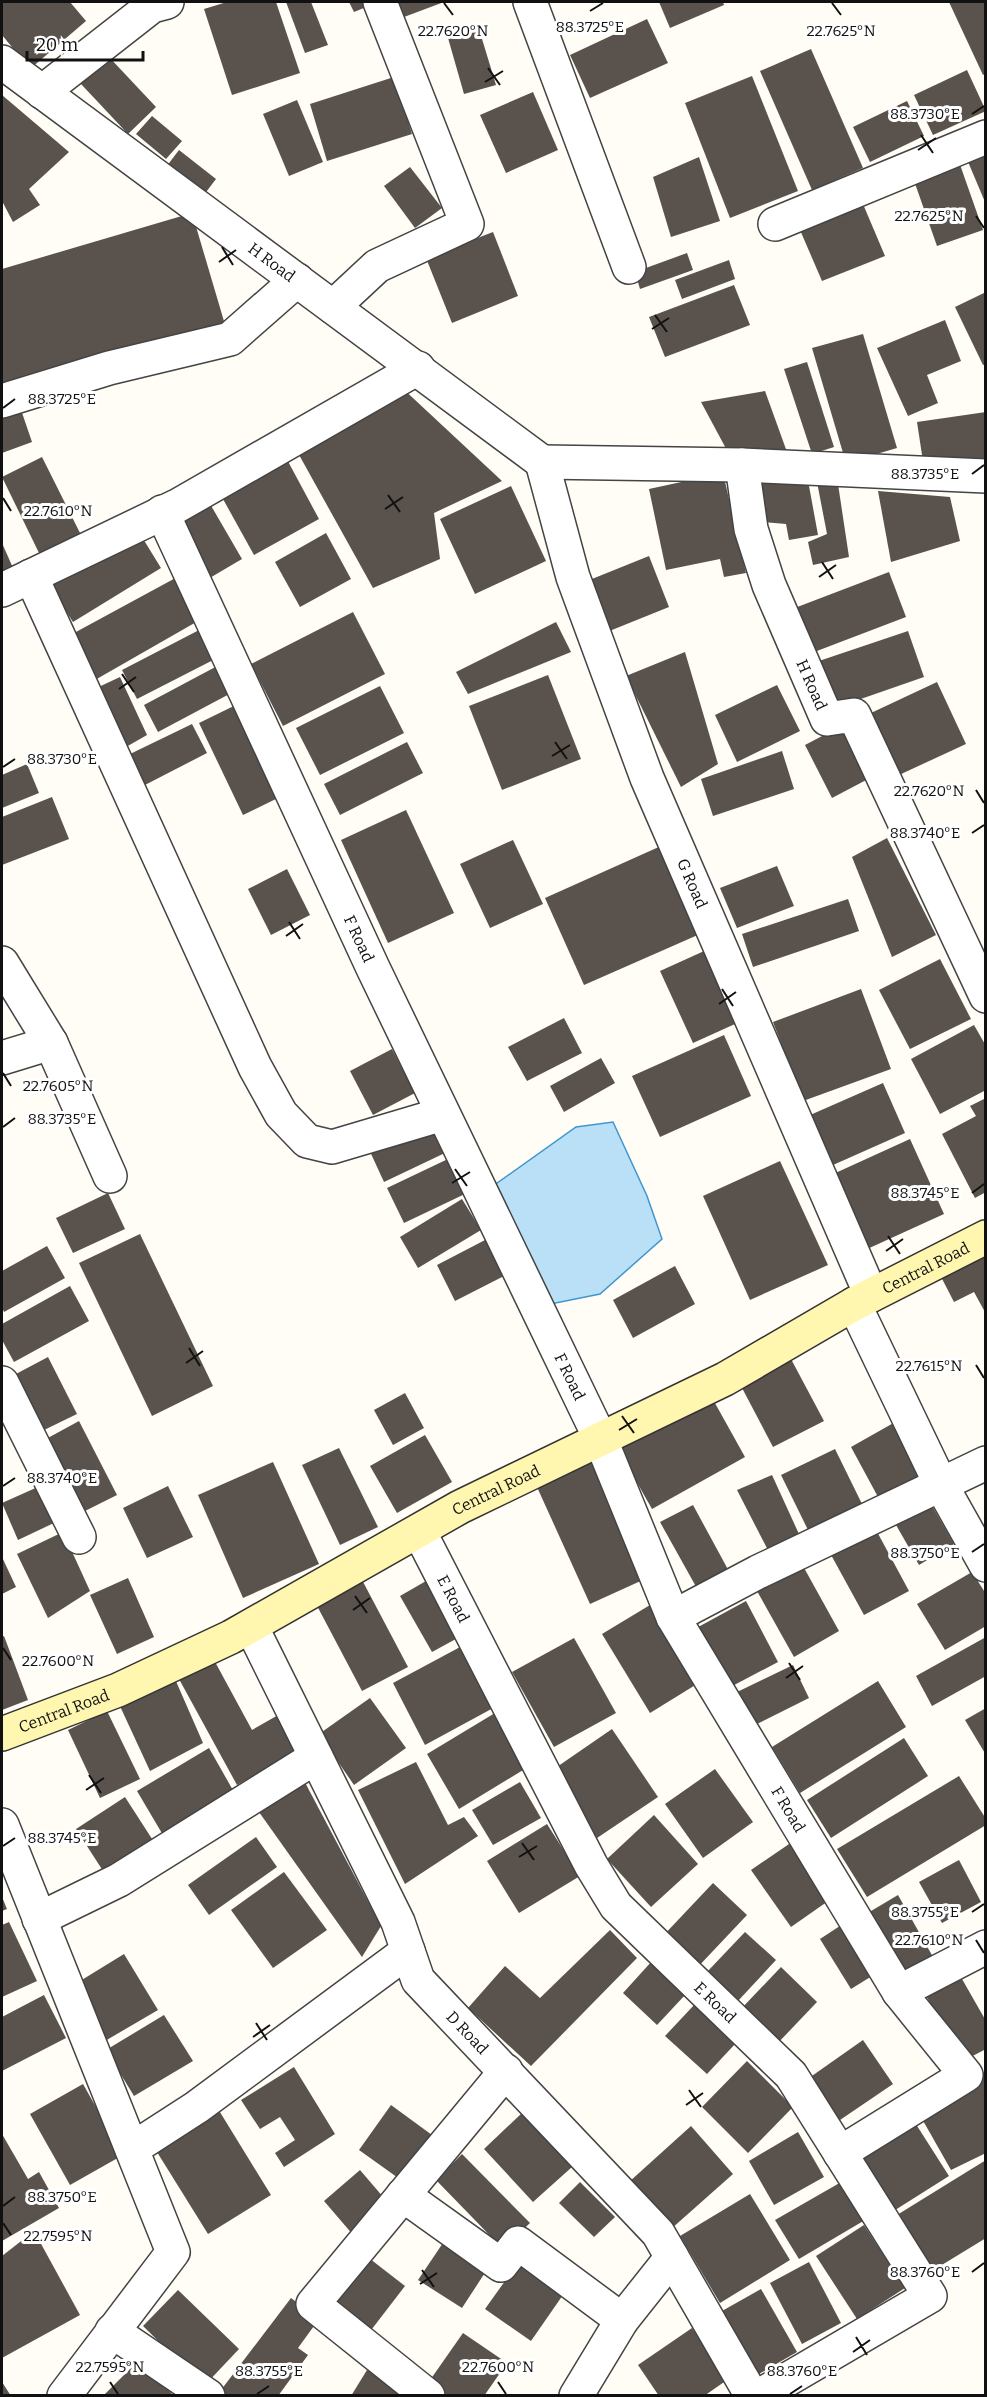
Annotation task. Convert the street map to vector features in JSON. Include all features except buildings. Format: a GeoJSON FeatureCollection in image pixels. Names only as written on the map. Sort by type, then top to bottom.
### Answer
{"type":"FeatureCollection","features":[{"type":"Feature","properties":{"kind":"street"},"geometry":{"type":"LineString","coordinates":[[42,92],[152,6],[167,2]]}},
{"type":"Feature","properties":{"kind":"street"},"geometry":{"type":"LineString","coordinates":[[333,307],[376,266],[467,224],[380,2]]}},
{"type":"Feature","properties":{"kind":"street"},"geometry":{"type":"LineString","coordinates":[[530,2],[629,267]]}},
{"type":"Feature","properties":{"kind":"street","name":"H Road"},"geometry":{"type":"LineString","coordinates":[[2,62],[542,462]]}},
{"type":"Feature","properties":{"kind":"street"},"geometry":{"type":"LineString","coordinates":[[775,224],[986,137]]}},
{"type":"Feature","properties":{"kind":"street"},"geometry":{"type":"LineString","coordinates":[[2,401],[109,368],[230,339],[297,280]]}},
{"type":"Feature","properties":{"kind":"street"},"geometry":{"type":"LineString","coordinates":[[2,590],[177,506],[418,368]]}},
{"type":"Feature","properties":{"kind":"street"},"geometry":{"type":"LineString","coordinates":[[542,462],[742,465],[986,476]]}},
{"type":"Feature","properties":{"kind":"street","name":"G Road"},"geometry":{"type":"LineString","coordinates":[[542,462],[573,577],[647,778],[940,1483],[986,1565]]}},
{"type":"Feature","properties":{"kind":"street","name":"H Road"},"geometry":{"type":"LineString","coordinates":[[742,465],[751,529],[769,585],[827,719],[854,715],[986,996]]}},
{"type":"Feature","properties":{"kind":"street","name":"F Road"},"geometry":{"type":"LineString","coordinates":[[162,512],[373,968],[600,1438],[673,1617],[899,1992],[966,2075],[840,2153]]}},
{"type":"Feature","properties":{"kind":"street"},"geometry":{"type":"LineString","coordinates":[[31,576],[250,1056],[281,1114],[307,1141],[332,1147],[443,1114]]}},
{"type":"Feature","properties":{"kind":"street"},"geometry":{"type":"LineString","coordinates":[[2,963],[51,1043],[110,1176]]}},
{"type":"Feature","properties":{"kind":"street"},"geometry":{"type":"LineString","coordinates":[[2,1058],[51,1043]]}},
{"type":"Feature","properties":{"kind":"street","name":"Central Road"},"geometry":{"type":"LineString","coordinates":[[2,1734],[118,1690],[251,1626],[338,1574],[419,1531],[600,1438],[724,1379],[862,1299],[986,1237]]}},
{"type":"Feature","properties":{"kind":"street"},"geometry":{"type":"LineString","coordinates":[[2,1383],[79,1537]]}},
{"type":"Feature","properties":{"kind":"street"},"geometry":{"type":"LineString","coordinates":[[673,1617],[940,1483],[986,1463]]}},
{"type":"Feature","properties":{"kind":"street","name":"E Road"},"geometry":{"type":"LineString","coordinates":[[419,1531],[591,1865],[616,1906],[791,2075],[930,2296],[759,2396]]}},
{"type":"Feature","properties":{"kind":"street","name":"D Road"},"geometry":{"type":"LineString","coordinates":[[251,1626],[398,1922],[418,1980],[658,2233],[752,2396]]}},
{"type":"Feature","properties":{"kind":"street"},"geometry":{"type":"LineString","coordinates":[[39,1919],[118,1880],[316,1757]]}},
{"type":"Feature","properties":{"kind":"street"},"geometry":{"type":"LineString","coordinates":[[2,1825],[173,2252],[64,2396]]}},
{"type":"Feature","properties":{"kind":"street"},"geometry":{"type":"LineString","coordinates":[[899,1992],[986,1947]]}},
{"type":"Feature","properties":{"kind":"street"},"geometry":{"type":"LineString","coordinates":[[132,2149],[197,2107],[408,1950]]}},
{"type":"Feature","properties":{"kind":"street"},"geometry":{"type":"LineString","coordinates":[[428,2396],[313,2304],[506,2072]]}},
{"type":"Feature","properties":{"kind":"street"},"geometry":{"type":"LineString","coordinates":[[403,2195],[501,2265],[518,2243],[622,2320]]}},
{"type":"Feature","properties":{"kind":"street"},"geometry":{"type":"LineString","coordinates":[[576,2396],[622,2320],[672,2257]]}},
{"type":"Feature","properties":{"kind":"street"},"geometry":{"type":"LineString","coordinates":[[112,2331],[208,2396]]}},
{"type":"Feature","properties":{"kind":"water"},"geometry":{"type":"Polygon","coordinates":[[[613,1122],[647,1196],[662,1239],[600,1294],[546,1305],[493,1186],[576,1127],[613,1122]]]}}]}
